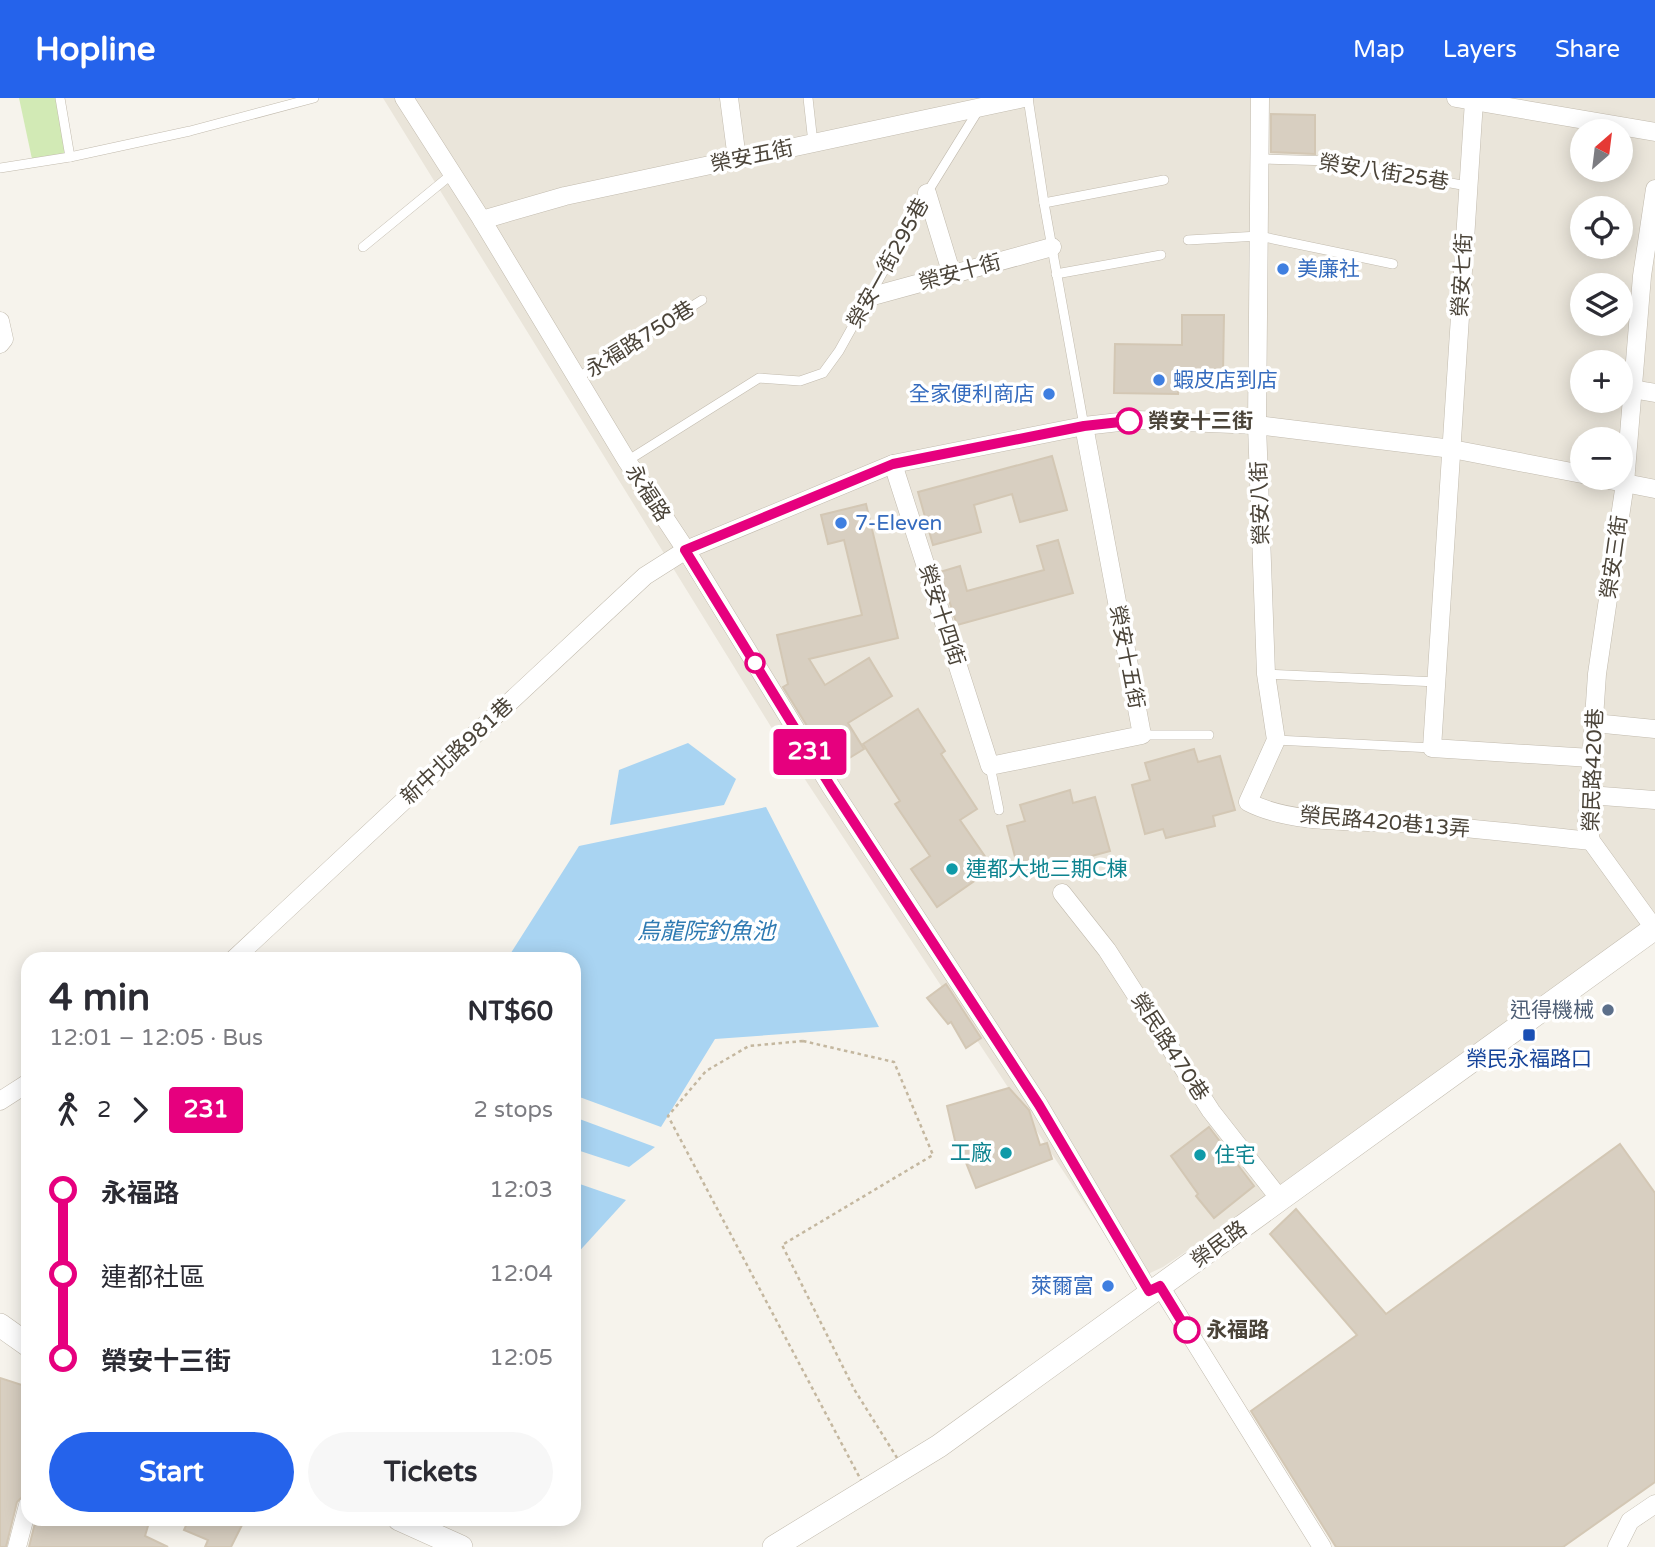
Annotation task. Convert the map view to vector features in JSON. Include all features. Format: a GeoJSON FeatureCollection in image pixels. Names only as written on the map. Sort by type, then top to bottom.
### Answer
{"type":"FeatureCollection","features":[{"type":"Feature","properties":{"kind":"street","name":"永福路"},"geometry":{"type":"LineString","coordinates":[[404,98],[831,787],[1039,1105],[1149,1291],[1160,1286],[1322,1547]]}},
{"type":"Feature","properties":{"kind":"street"},"geometry":{"type":"LineString","coordinates":[[729,98],[737,159]]}},
{"type":"Feature","properties":{"kind":"street","name":"榮安五街"},"geometry":{"type":"LineString","coordinates":[[482,220],[565,196],[985,103],[1026,98]]}},
{"type":"Feature","properties":{"kind":"street","name":"榮安八街"},"geometry":{"type":"LineString","coordinates":[[1260,98],[1257,425],[1266,674],[1276,740]]}},
{"type":"Feature","properties":{"kind":"street"},"geometry":{"type":"LineString","coordinates":[[1465,100],[1655,131]]}},
{"type":"Feature","properties":{"kind":"street","name":"榮安七街"},"geometry":{"type":"LineString","coordinates":[[1433,748],[1467,186],[1465,100]]}},
{"type":"Feature","properties":{"kind":"street","name":"榮安三街"},"geometry":{"type":"LineString","coordinates":[[1633,384],[1647,313],[1655,189]]}},
{"type":"Feature","properties":{"kind":"street"},"geometry":{"type":"LineString","coordinates":[[927,194],[952,275]]}},
{"type":"Feature","properties":{"kind":"street","name":"榮安十街"},"geometry":{"type":"LineString","coordinates":[[869,297],[1052,247]]}},
{"type":"Feature","properties":{"kind":"street"},"geometry":{"type":"LineString","coordinates":[[0,321],[4,339],[0,344]]}},
{"type":"Feature","properties":{"kind":"street"},"geometry":{"type":"LineString","coordinates":[[1633,389],[1655,393]]}},
{"type":"Feature","properties":{"kind":"street"},"geometry":{"type":"LineString","coordinates":[[685,550],[893,464],[1084,426],[1137,420],[1257,425],[1452,449],[1570,472]]}},
{"type":"Feature","properties":{"kind":"street","name":"榮安十五街"},"geometry":{"type":"LineString","coordinates":[[990,766],[1142,735],[1084,426]]}},
{"type":"Feature","properties":{"kind":"street","name":"榮安十四街"},"geometry":{"type":"LineString","coordinates":[[893,464],[990,766]]}},
{"type":"Feature","properties":{"kind":"street"},"geometry":{"type":"LineString","coordinates":[[1633,485],[1655,489]]}},
{"type":"Feature","properties":{"kind":"street","name":"榮安三街"},"geometry":{"type":"LineString","coordinates":[[1597,674],[1624,490]]}},
{"type":"Feature","properties":{"kind":"street","name":"新中北路981巷"},"geometry":{"type":"LineString","coordinates":[[242,952],[645,576],[685,550]]}},
{"type":"Feature","properties":{"kind":"street","name":"榮民路420巷"},"geometry":{"type":"LineString","coordinates":[[1597,674],[1587,821],[1591,841],[1655,928]]}},
{"type":"Feature","properties":{"kind":"street"},"geometry":{"type":"LineString","coordinates":[[1594,723],[1655,729]]}},
{"type":"Feature","properties":{"kind":"street","name":"榮民路420巷13弄"},"geometry":{"type":"LineString","coordinates":[[1276,740],[1248,802],[1262,809],[1303,817],[1416,824],[1591,841]]}},
{"type":"Feature","properties":{"kind":"street"},"geometry":{"type":"LineString","coordinates":[[1433,748],[1591,758]]}},
{"type":"Feature","properties":{"kind":"street"},"geometry":{"type":"LineString","coordinates":[[1589,795],[1655,800]]}},
{"type":"Feature","properties":{"kind":"street","name":"榮民路470巷"},"geometry":{"type":"LineString","coordinates":[[1062,893],[1107,950],[1211,1111],[1280,1199]]}},
{"type":"Feature","properties":{"kind":"street","name":"榮民路"},"geometry":{"type":"LineString","coordinates":[[774,1547],[939,1446],[1655,928]]}},
{"type":"Feature","properties":{"kind":"street"},"geometry":{"type":"LineString","coordinates":[[0,1101],[21,1088]]}},
{"type":"Feature","properties":{"kind":"street"},"geometry":{"type":"LineString","coordinates":[[1616,1547],[1630,1521],[1655,1504]]}},
{"type":"Feature","properties":{"kind":"street"},"geometry":{"type":"LineString","coordinates":[[17,1547],[22,1526]]}},
{"type":"Feature","properties":{"kind":"street"},"geometry":{"type":"LineString","coordinates":[[415,1526],[461,1547]]}},
{"type":"Feature","properties":{"kind":"lane"},"geometry":{"type":"LineString","coordinates":[[60,98],[70,157]]}},
{"type":"Feature","properties":{"kind":"lane"},"geometry":{"type":"LineString","coordinates":[[0,168],[70,157],[190,131],[314,98]]}},
{"type":"Feature","properties":{"kind":"lane"},"geometry":{"type":"LineString","coordinates":[[808,98],[813,143]]}},
{"type":"Feature","properties":{"kind":"lane"},"geometry":{"type":"LineString","coordinates":[[1026,98],[1084,426]]}},
{"type":"Feature","properties":{"kind":"lane","name":"榮安一街295巷"},"geometry":{"type":"LineString","coordinates":[[627,461],[759,378],[800,381],[823,373],[839,351],[927,194],[985,103]]}},
{"type":"Feature","properties":{"kind":"lane","name":"榮安八街25巷"},"geometry":{"type":"LineString","coordinates":[[1260,159],[1332,161],[1467,186]]}},
{"type":"Feature","properties":{"kind":"lane"},"geometry":{"type":"LineString","coordinates":[[363,247],[452,174]]}},
{"type":"Feature","properties":{"kind":"lane"},"geometry":{"type":"LineString","coordinates":[[1044,203],[1164,180]]}},
{"type":"Feature","properties":{"kind":"lane"},"geometry":{"type":"LineString","coordinates":[[1188,240],[1259,236],[1393,264]]}},
{"type":"Feature","properties":{"kind":"lane"},"geometry":{"type":"LineString","coordinates":[[1056,274],[1161,255]]}},
{"type":"Feature","properties":{"kind":"lane","name":"永福路750巷"},"geometry":{"type":"LineString","coordinates":[[577,378],[702,300]]}},
{"type":"Feature","properties":{"kind":"lane"},"geometry":{"type":"LineString","coordinates":[[1266,674],[1438,682]]}},
{"type":"Feature","properties":{"kind":"lane"},"geometry":{"type":"LineString","coordinates":[[1142,735],[1209,735]]}},
{"type":"Feature","properties":{"kind":"lane"},"geometry":{"type":"LineString","coordinates":[[1276,740],[1433,748]]}},
{"type":"Feature","properties":{"kind":"lane"},"geometry":{"type":"LineString","coordinates":[[990,766],[999,810]]}},
{"type":"Feature","properties":{"kind":"path"},"geometry":{"type":"LineString","coordinates":[[803,1041],[894,1062],[933,1154],[782,1245],[854,1389],[899,1461],[862,1482],[668,1116],[706,1070],[749,1046],[803,1041]]}},
{"type":"Feature","properties":{"kind":"shaded area"},"geometry":{"type":"Polygon","coordinates":[[[383,98],[1655,98],[1655,928],[1230,1222],[1163,1267],[1135,1280],[781,743],[383,98]]]}},
{"type":"Feature","properties":{"kind":"green space"},"geometry":{"type":"Polygon","coordinates":[[[19,98],[63,98],[73,152],[32,159],[19,98]]]}},
{"type":"Feature","properties":{"kind":"water"},"geometry":{"type":"Polygon","coordinates":[[[688,743],[736,779],[724,805],[610,825],[619,770],[688,743]]]}},
{"type":"Feature","properties":{"kind":"water","name":"烏龍院釣魚池"},"geometry":{"type":"Polygon","coordinates":[[[766,807],[879,1027],[715,1039],[661,1127],[581,1098],[581,952],[511,952],[579,846],[766,807]]]}},
{"type":"Feature","properties":{"kind":"water"},"geometry":{"type":"Polygon","coordinates":[[[581,1120],[655,1147],[629,1167],[581,1151],[581,1120]]]}},
{"type":"Feature","properties":{"kind":"water"},"geometry":{"type":"Polygon","coordinates":[[[581,1184],[626,1200],[581,1249],[581,1184]]]}},
{"type":"Feature","properties":{"kind":"building"},"geometry":{"type":"Polygon","coordinates":[[[1271,114],[1315,115],[1315,154],[1271,152],[1271,114]]]}},
{"type":"Feature","properties":{"kind":"building"},"geometry":{"type":"Polygon","coordinates":[[[1182,315],[1224,315],[1223,374],[1179,373],[1178,394],[1114,393],[1115,344],[1182,345],[1182,315]]]}},
{"type":"Feature","properties":{"kind":"building"},"geometry":{"type":"Polygon","coordinates":[[[1052,456],[1067,510],[1020,522],[1012,494],[974,505],[981,532],[933,545],[918,492],[1052,456]]]}},
{"type":"Feature","properties":{"kind":"building"},"geometry":{"type":"Polygon","coordinates":[[[866,504],[898,638],[809,659],[825,685],[869,658],[892,696],[848,723],[864,749],[833,768],[783,687],[788,684],[777,635],[862,615],[844,540],[828,544],[821,515],[866,504]]]}},
{"type":"Feature","properties":{"kind":"building"},"geometry":{"type":"Polygon","coordinates":[[[1058,540],[1073,593],[957,625],[940,572],[960,566],[967,591],[1044,570],[1037,546],[1058,540]]]}},
{"type":"Feature","properties":{"kind":"building"},"geometry":{"type":"Polygon","coordinates":[[[918,709],[945,751],[941,754],[977,809],[960,820],[993,868],[937,907],[911,869],[930,856],[895,804],[900,801],[863,744],[918,709]]]}},
{"type":"Feature","properties":{"kind":"building"},"geometry":{"type":"Polygon","coordinates":[[[1194,749],[1198,762],[1220,756],[1235,810],[1213,816],[1215,826],[1166,838],[1163,829],[1145,834],[1132,785],[1150,780],[1145,763],[1194,749]]]}},
{"type":"Feature","properties":{"kind":"building"},"geometry":{"type":"Polygon","coordinates":[[[1070,790],[1073,803],[1095,797],[1110,851],[1088,857],[1090,868],[1041,880],[1038,871],[1020,876],[1007,826],[1025,821],[1020,805],[1070,790]]]}},
{"type":"Feature","properties":{"kind":"building"},"geometry":{"type":"Polygon","coordinates":[[[946,984],[981,1038],[966,1048],[951,1022],[948,1024],[927,998],[946,984]]]}},
{"type":"Feature","properties":{"kind":"building"},"geometry":{"type":"Polygon","coordinates":[[[1009,1088],[1029,1110],[1040,1145],[1047,1143],[1052,1159],[976,1188],[959,1145],[956,1145],[947,1106],[1009,1088]]]}},
{"type":"Feature","properties":{"kind":"building"},"geometry":{"type":"Polygon","coordinates":[[[1209,1127],[1254,1186],[1214,1218],[1196,1196],[1198,1194],[1171,1156],[1209,1127]]]}},
{"type":"Feature","properties":{"kind":"building"},"geometry":{"type":"Polygon","coordinates":[[[1620,1144],[1655,1193],[1655,1482],[1563,1547],[1336,1547],[1251,1411],[1357,1335],[1270,1234],[1296,1209],[1386,1314],[1620,1144]]]}},
{"type":"Feature","properties":{"kind":"building"},"geometry":{"type":"Polygon","coordinates":[[[0,1378],[21,1385],[21,1498],[17,1502],[6,1547],[0,1547],[0,1378]]]}},
{"type":"Feature","properties":{"kind":"building"},"geometry":{"type":"Polygon","coordinates":[[[34,1526],[148,1526],[145,1536],[168,1547],[29,1547],[34,1526]]]}},
{"type":"Feature","properties":{"kind":"building"},"geometry":{"type":"Polygon","coordinates":[[[186,1526],[242,1526],[231,1547],[205,1547],[208,1540],[184,1530],[186,1526]]]}},
{"type":"Feature","properties":{"kind":"bus line","name":"231"},"geometry":{"type":"LineString","coordinates":[[1129,421],[1084,426],[893,464],[685,550],[831,787],[1039,1105],[1149,1291],[1160,1286],[1187,1330]]}},
{"type":"Feature","properties":{"kind":"place","name":"美廉社"},"geometry":{"type":"Point","coordinates":[1283,269]}},
{"type":"Feature","properties":{"kind":"place","name":"蝦皮店到店"},"geometry":{"type":"Point","coordinates":[1159,380]}},
{"type":"Feature","properties":{"kind":"place","name":"全家便利商店"},"geometry":{"type":"Point","coordinates":[1049,394]}},
{"type":"Feature","properties":{"kind":"place","name":"榮安十三街"},"geometry":{"type":"Point","coordinates":[1129,421]}},
{"type":"Feature","properties":{"kind":"place","name":"7-Eleven"},"geometry":{"type":"Point","coordinates":[841,523]}},
{"type":"Feature","properties":{"kind":"place","name":"連都大地三期C棟"},"geometry":{"type":"Point","coordinates":[952,869]}},
{"type":"Feature","properties":{"kind":"place","name":"迅得機械"},"geometry":{"type":"Point","coordinates":[1608,1010]}},
{"type":"Feature","properties":{"kind":"place","name":"榮民永褔路口"},"geometry":{"type":"Point","coordinates":[1529,1035]}},
{"type":"Feature","properties":{"kind":"place","name":"工廠"},"geometry":{"type":"Point","coordinates":[1006,1153]}},
{"type":"Feature","properties":{"kind":"place","name":"住宅"},"geometry":{"type":"Point","coordinates":[1200,1155]}},
{"type":"Feature","properties":{"kind":"place","name":"萊爾富"},"geometry":{"type":"Point","coordinates":[1108,1286]}},
{"type":"Feature","properties":{"kind":"place","name":"永福路"},"geometry":{"type":"Point","coordinates":[1187,1330]}}]}
